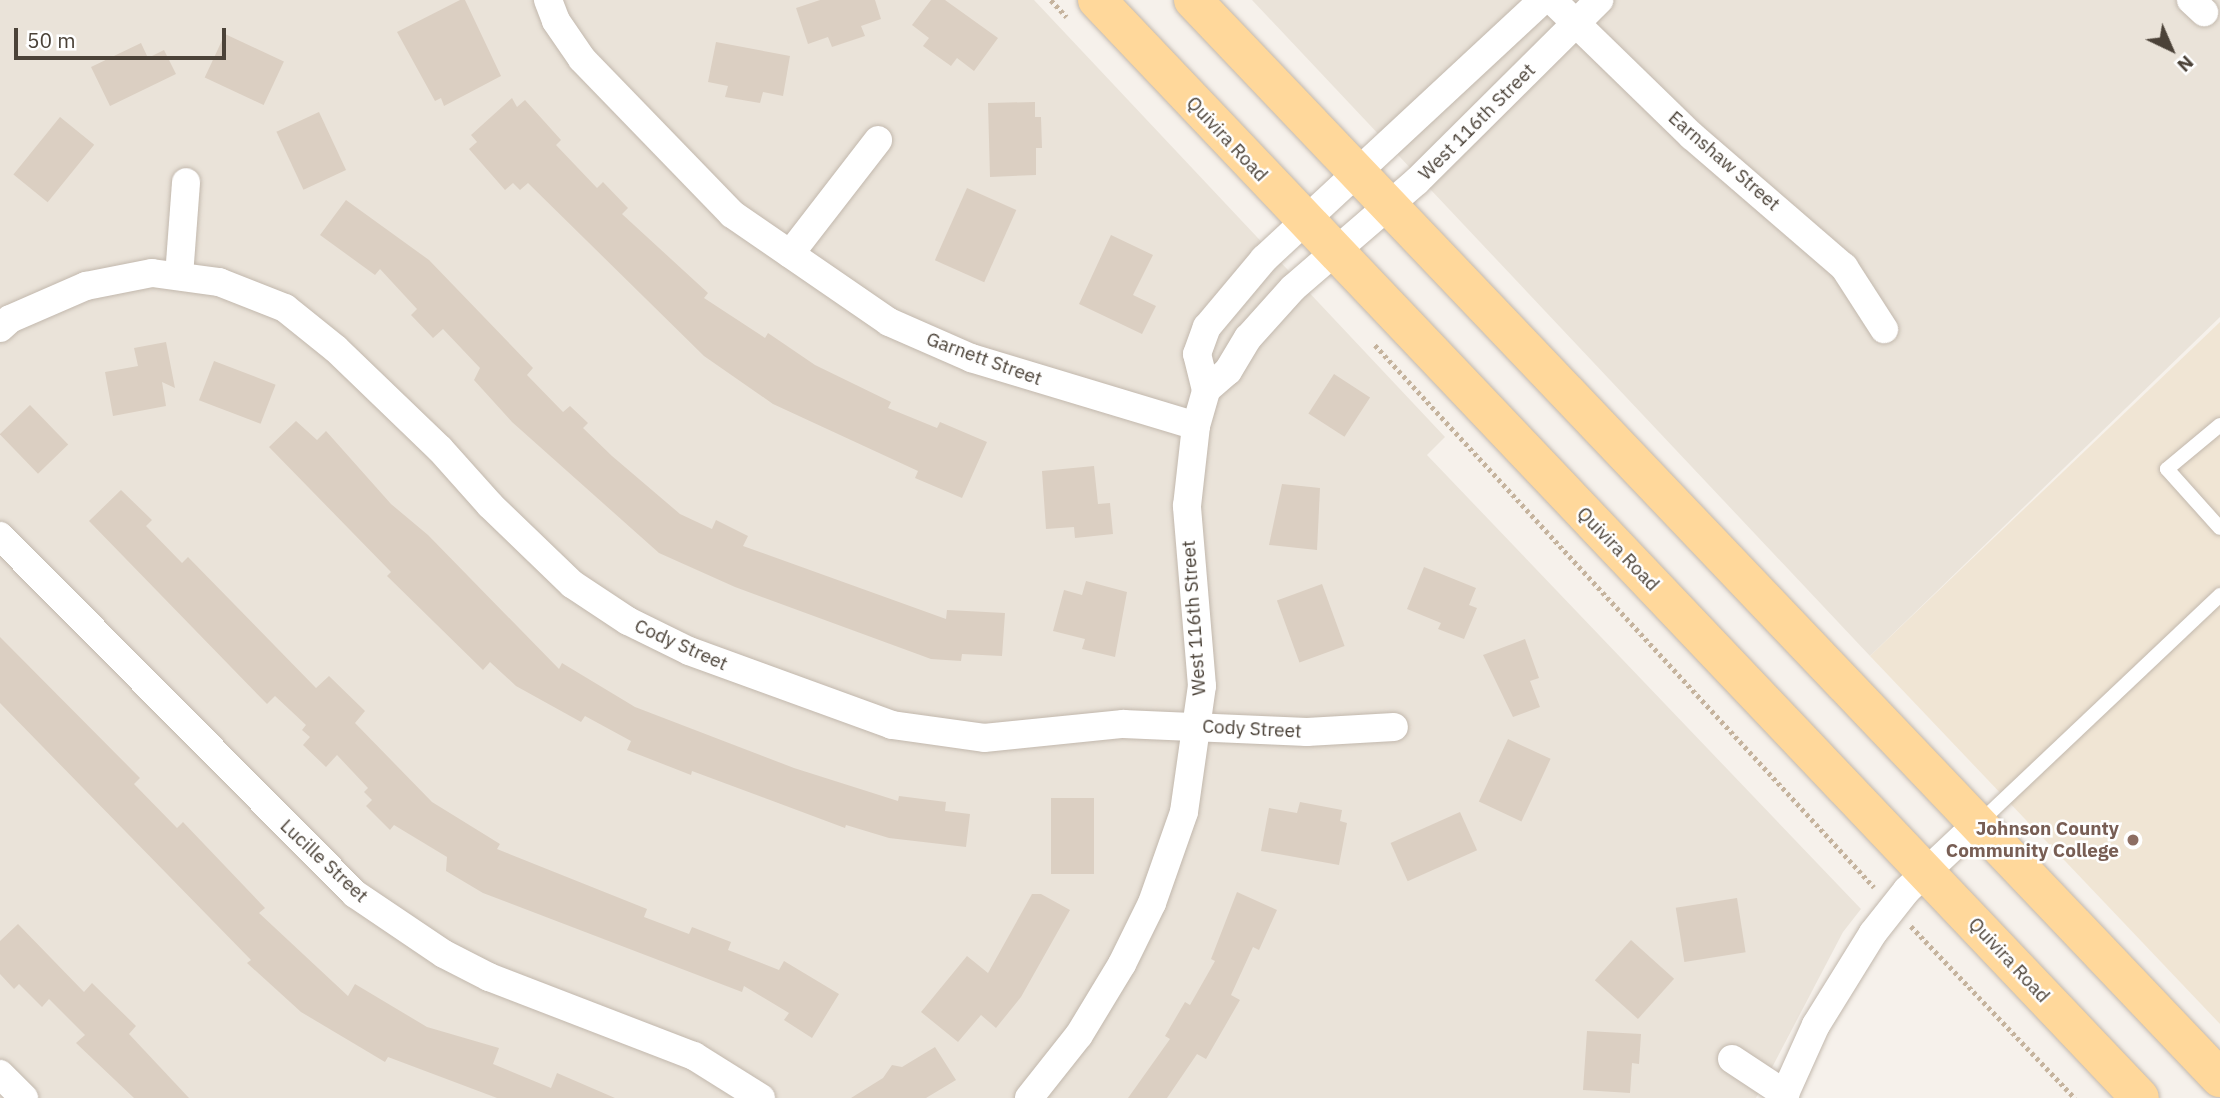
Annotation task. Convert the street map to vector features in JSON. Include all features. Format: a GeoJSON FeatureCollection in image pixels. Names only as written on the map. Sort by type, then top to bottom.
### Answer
{"type":"FeatureCollection","features":[{"type":"Feature","properties":{"kind":"main road"},"geometry":{"type":"LineString","coordinates":[[1193,0],[1975,826],[2220,1078]]}},
{"type":"Feature","properties":{"kind":"main road","name":"Quivira Road"},"geometry":{"type":"LineString","coordinates":[[1083,10],[1305,222],[2140,1098]]}},
{"type":"Feature","properties":{"kind":"street","name":"Garnett Street"},"geometry":{"type":"LineString","coordinates":[[548,0],[556,21],[582,59],[622,104],[732,214],[889,322],[971,358],[1196,426]]}},
{"type":"Feature","properties":{"kind":"street","name":"West 116th Street"},"geometry":{"type":"LineString","coordinates":[[1029,1098],[1079,1035],[1152,903],[1184,812],[1198,726],[1201,674],[1187,506],[1196,426],[1206,390],[1197,354],[1206,327],[1234,290],[1543,0]]}},
{"type":"Feature","properties":{"kind":"street","name":"Earnshaw Street"},"geometry":{"type":"LineString","coordinates":[[1552,0],[1692,136],[1844,267],[1884,330]]}},
{"type":"Feature","properties":{"kind":"street","name":"West 116th Street"},"geometry":{"type":"LineString","coordinates":[[1206,390],[1228,370],[1248,338],[1293,288],[1387,206],[1600,0]]}},
{"type":"Feature","properties":{"kind":"street"},"geometry":{"type":"LineString","coordinates":[[790,254],[878,140]]}},
{"type":"Feature","properties":{"kind":"street"},"geometry":{"type":"LineString","coordinates":[[179,276],[186,182]]}},
{"type":"Feature","properties":{"kind":"street","name":"Cody Street"},"geometry":{"type":"LineString","coordinates":[[0,328],[10,319],[86,286],[152,272],[219,282],[285,308],[336,349],[440,449],[490,505],[572,584],[628,621],[689,651],[853,714],[933,733],[1016,737],[1123,724],[1307,733],[1394,727]]}},
{"type":"Feature","properties":{"kind":"street","name":"Lucille Street"},"geometry":{"type":"LineString","coordinates":[[0,536],[355,894],[444,954],[489,977],[694,1056],[761,1098]]}},
{"type":"Feature","properties":{"kind":"street"},"geometry":{"type":"LineString","coordinates":[[1732,1059],[1784,1096],[1843,978],[1893,908],[1926,871],[1975,826]]}},
{"type":"Feature","properties":{"kind":"street"},"geometry":{"type":"LineString","coordinates":[[0,1074],[24,1098]]}},
{"type":"Feature","properties":{"kind":"lane"},"geometry":{"type":"LineString","coordinates":[[2220,425],[2167,469],[2220,528]]}},
{"type":"Feature","properties":{"kind":"lane"},"geometry":{"type":"LineString","coordinates":[[1975,826],[2220,595]]}},
{"type":"Feature","properties":{"kind":"path"},"geometry":{"type":"LineString","coordinates":[[1051,0],[1083,10]]}},
{"type":"Feature","properties":{"kind":"path"},"geometry":{"type":"LineString","coordinates":[[1366,335],[1893,908],[2075,1098]]}},
{"type":"Feature","properties":{"kind":"shaded area"},"geometry":{"type":"Polygon","coordinates":[[[0,0],[1034,0],[1445,437],[1427,455],[1861,909],[1843,932],[1756,1098],[0,1098],[0,0]]]}},
{"type":"Feature","properties":{"kind":"shaded area"},"geometry":{"type":"Polygon","coordinates":[[[1252,0],[2220,0],[2220,317],[1870,656],[1252,0]]]}},
{"type":"Feature","properties":{"kind":"shaded area","name":"Johnson County Community College"},"geometry":{"type":"Polygon","coordinates":[[[2220,322],[2220,1024],[1870,656],[2220,322]]]}},
{"type":"Feature","properties":{"kind":"building"},"geometry":{"type":"Polygon","coordinates":[[[460,0],[465,0],[501,76],[444,106],[441,98],[435,101],[397,32],[460,0]]]}},
{"type":"Feature","properties":{"kind":"building"},"geometry":{"type":"Polygon","coordinates":[[[820,0],[875,0],[881,19],[861,26],[865,36],[832,47],[828,37],[808,44],[796,8],[820,0]]]}},
{"type":"Feature","properties":{"kind":"building"},"geometry":{"type":"Polygon","coordinates":[[[931,0],[945,0],[998,38],[974,71],[957,58],[951,66],[923,46],[929,38],[912,25],[931,0]]]}},
{"type":"Feature","properties":{"kind":"building"},"geometry":{"type":"Polygon","coordinates":[[[225,34],[284,61],[264,105],[205,78],[225,34]]]}},
{"type":"Feature","properties":{"kind":"building"},"geometry":{"type":"Polygon","coordinates":[[[716,42],[790,56],[783,96],[763,92],[760,103],[725,97],[728,86],[708,82],[716,42]]]}},
{"type":"Feature","properties":{"kind":"building"},"geometry":{"type":"Polygon","coordinates":[[[141,43],[148,58],[164,50],[176,74],[110,106],[91,67],[141,43]]]}},
{"type":"Feature","properties":{"kind":"building"},"geometry":{"type":"Polygon","coordinates":[[[512,98],[517,107],[525,100],[561,140],[556,145],[597,188],[603,182],[628,208],[622,214],[708,293],[704,298],[765,338],[768,333],[815,365],[891,402],[888,408],[937,428],[940,422],[987,442],[962,498],[915,478],[918,471],[773,404],[704,356],[528,183],[520,190],[513,183],[505,190],[469,149],[477,142],[471,135],[512,98]]]}},
{"type":"Feature","properties":{"kind":"building"},"geometry":{"type":"Polygon","coordinates":[[[1035,102],[1035,117],[1041,117],[1042,148],[1036,148],[1036,175],[990,177],[988,103],[1035,102]]]}},
{"type":"Feature","properties":{"kind":"building"},"geometry":{"type":"Polygon","coordinates":[[[319,112],[346,170],[303,190],[276,132],[319,112]]]}},
{"type":"Feature","properties":{"kind":"building"},"geometry":{"type":"Polygon","coordinates":[[[60,117],[94,145],[48,202],[13,175],[60,117]]]}},
{"type":"Feature","properties":{"kind":"building"},"geometry":{"type":"Polygon","coordinates":[[[967,188],[1016,210],[984,282],[935,260],[967,188]]]}},
{"type":"Feature","properties":{"kind":"building"},"geometry":{"type":"Polygon","coordinates":[[[346,200],[429,260],[533,368],[527,375],[563,412],[570,406],[588,423],[583,428],[680,514],[712,529],[716,520],[748,536],[743,546],[946,619],[947,610],[1005,613],[1002,656],[962,654],[961,661],[931,659],[735,587],[659,553],[512,422],[474,380],[480,368],[443,329],[433,338],[411,315],[417,309],[380,269],[375,275],[320,235],[346,200]]]}},
{"type":"Feature","properties":{"kind":"building"},"geometry":{"type":"Polygon","coordinates":[[[1111,235],[1153,255],[1133,295],[1156,306],[1142,334],[1079,304],[1111,235]]]}},
{"type":"Feature","properties":{"kind":"building"},"geometry":{"type":"Polygon","coordinates":[[[166,342],[175,388],[162,382],[166,406],[113,416],[105,372],[138,366],[134,348],[166,342]]]}},
{"type":"Feature","properties":{"kind":"building"},"geometry":{"type":"Polygon","coordinates":[[[214,361],[276,385],[261,424],[199,400],[214,361]]]}},
{"type":"Feature","properties":{"kind":"building"},"geometry":{"type":"Polygon","coordinates":[[[1334,374],[1370,397],[1344,437],[1308,413],[1334,374]]]}},
{"type":"Feature","properties":{"kind":"building"},"geometry":{"type":"Polygon","coordinates":[[[30,405],[68,445],[38,474],[0,434],[30,405]]]}},
{"type":"Feature","properties":{"kind":"building"},"geometry":{"type":"Polygon","coordinates":[[[296,421],[317,440],[326,431],[391,504],[428,535],[559,669],[562,663],[635,707],[794,768],[898,801],[899,796],[946,802],[945,811],[970,814],[966,847],[889,838],[846,825],[845,828],[692,771],[691,775],[627,750],[631,741],[585,716],[581,722],[516,686],[490,662],[483,670],[387,576],[391,572],[269,447],[296,421]]]}},
{"type":"Feature","properties":{"kind":"building"},"geometry":{"type":"Polygon","coordinates":[[[1094,466],[1098,504],[1110,503],[1113,534],[1075,538],[1074,527],[1046,529],[1042,471],[1094,466]]]}},
{"type":"Feature","properties":{"kind":"building"},"geometry":{"type":"Polygon","coordinates":[[[1282,484],[1320,488],[1317,550],[1269,545],[1282,484]]]}},
{"type":"Feature","properties":{"kind":"building"},"geometry":{"type":"Polygon","coordinates":[[[121,490],[152,520],[146,526],[182,563],[188,557],[316,688],[329,676],[365,711],[355,723],[432,802],[500,844],[497,849],[647,909],[644,917],[689,934],[692,927],[731,942],[728,950],[779,970],[784,961],[839,994],[812,1038],[784,1020],[789,1013],[744,986],[742,992],[483,893],[446,871],[447,857],[394,825],[390,830],[366,806],[372,800],[364,792],[368,788],[337,755],[326,767],[303,745],[310,737],[302,730],[306,725],[275,696],[267,704],[89,521],[121,490]]]}},
{"type":"Feature","properties":{"kind":"building"},"geometry":{"type":"Polygon","coordinates":[[[1424,567],[1476,588],[1469,605],[1477,608],[1464,639],[1438,629],[1441,623],[1407,609],[1424,567]]]}},
{"type":"Feature","properties":{"kind":"building"},"geometry":{"type":"Polygon","coordinates":[[[1086,581],[1127,592],[1115,657],[1082,649],[1085,639],[1053,631],[1064,590],[1082,595],[1086,581]]]}},
{"type":"Feature","properties":{"kind":"building"},"geometry":{"type":"Polygon","coordinates":[[[1322,584],[1345,646],[1299,662],[1277,600],[1322,584]]]}},
{"type":"Feature","properties":{"kind":"building"},"geometry":{"type":"Polygon","coordinates":[[[0,637],[140,778],[134,784],[177,828],[183,822],[265,908],[259,913],[348,996],[355,984],[427,1027],[499,1048],[493,1064],[551,1088],[557,1073],[615,1098],[497,1098],[388,1057],[385,1062],[301,1012],[247,963],[251,960],[0,703],[0,637]]]}},
{"type":"Feature","properties":{"kind":"building"},"geometry":{"type":"Polygon","coordinates":[[[1525,639],[1539,678],[1530,681],[1540,707],[1513,717],[1483,655],[1525,639]]]}},
{"type":"Feature","properties":{"kind":"building"},"geometry":{"type":"Polygon","coordinates":[[[1508,739],[1551,759],[1521,821],[1479,802],[1508,739]]]}},
{"type":"Feature","properties":{"kind":"building"},"geometry":{"type":"Polygon","coordinates":[[[1051,798],[1094,798],[1094,874],[1051,874],[1051,798]]]}},
{"type":"Feature","properties":{"kind":"building"},"geometry":{"type":"Polygon","coordinates":[[[1300,802],[1342,810],[1340,821],[1347,823],[1339,865],[1261,851],[1269,808],[1297,813],[1300,802]]]}},
{"type":"Feature","properties":{"kind":"building"},"geometry":{"type":"Polygon","coordinates":[[[1460,812],[1477,850],[1408,881],[1391,843],[1460,812]]]}},
{"type":"Feature","properties":{"kind":"building"},"geometry":{"type":"Polygon","coordinates":[[[1237,892],[1277,910],[1259,950],[1253,947],[1231,995],[1240,1000],[1206,1059],[1197,1054],[1167,1098],[1128,1098],[1170,1039],[1165,1036],[1185,1002],[1190,1005],[1215,961],[1211,959],[1237,892]]]}},
{"type":"Feature","properties":{"kind":"building"},"geometry":{"type":"Polygon","coordinates":[[[1032,894],[1041,894],[1070,910],[1021,997],[996,1028],[981,1015],[958,1042],[921,1012],[967,956],[988,973],[1032,894]]]}},
{"type":"Feature","properties":{"kind":"building"},"geometry":{"type":"Polygon","coordinates":[[[1737,898],[1746,952],[1684,962],[1676,908],[1737,898]]]}},
{"type":"Feature","properties":{"kind":"building"},"geometry":{"type":"Polygon","coordinates":[[[18,924],[84,992],[92,983],[136,1026],[129,1034],[189,1098],[134,1098],[76,1043],[85,1035],[49,999],[42,1007],[19,984],[14,989],[0,974],[0,941],[18,924]]]}},
{"type":"Feature","properties":{"kind":"building"},"geometry":{"type":"Polygon","coordinates":[[[1631,940],[1674,979],[1638,1019],[1595,980],[1631,940]]]}},
{"type":"Feature","properties":{"kind":"building"},"geometry":{"type":"Polygon","coordinates":[[[1587,1031],[1641,1034],[1639,1064],[1632,1063],[1630,1093],[1583,1090],[1587,1031]]]}},
{"type":"Feature","properties":{"kind":"building"},"geometry":{"type":"Polygon","coordinates":[[[935,1047],[956,1080],[926,1098],[851,1098],[883,1078],[892,1065],[902,1067],[935,1047]]]}},
{"type":"Feature","properties":{"kind":"place","name":"Johnson County Community College"},"geometry":{"type":"Point","coordinates":[2133,840]}}]}
